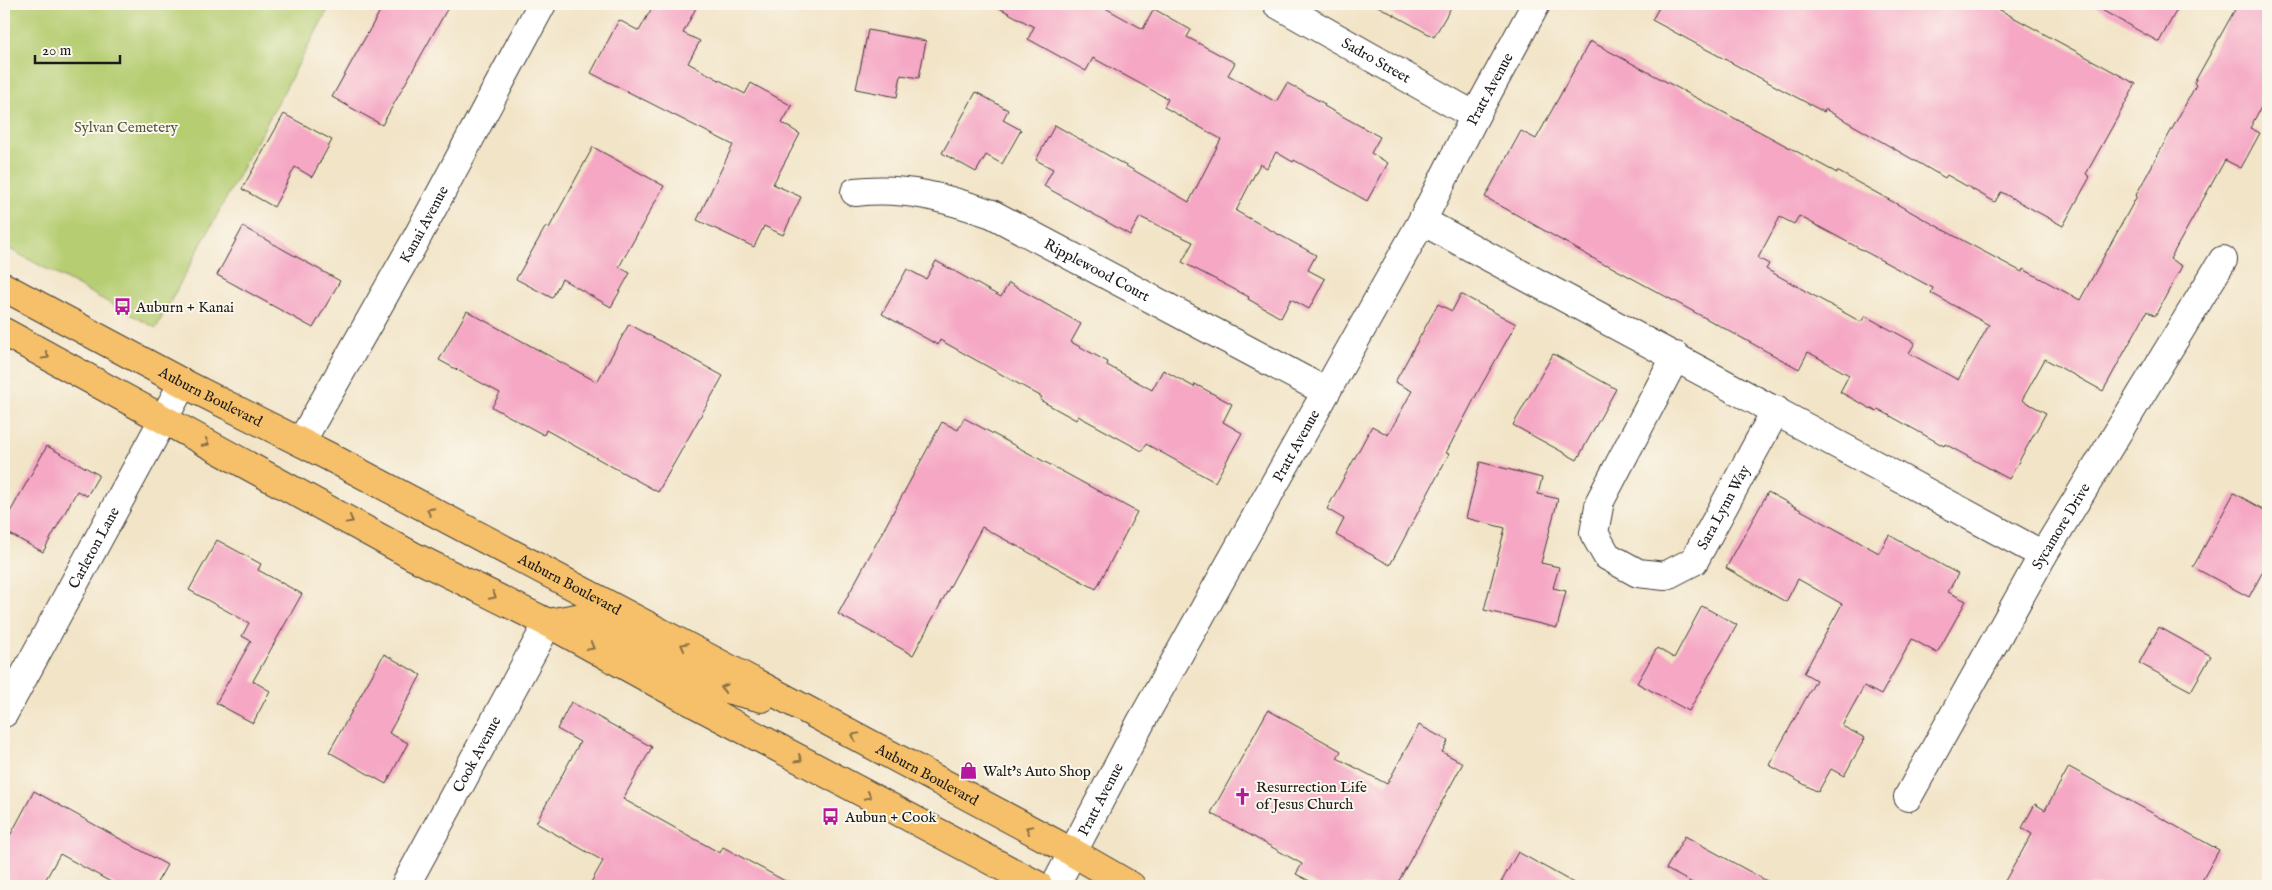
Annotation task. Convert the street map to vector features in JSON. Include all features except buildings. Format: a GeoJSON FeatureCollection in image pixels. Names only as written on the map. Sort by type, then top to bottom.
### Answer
{"type":"FeatureCollection","features":[{"type":"Feature","properties":{"kind":"main road","name":"Auburn Boulevard"},"geometry":{"type":"LineString","coordinates":[[4,287],[805,709],[1072,852],[1131,886]]}},
{"type":"Feature","properties":{"kind":"main road"},"geometry":{"type":"LineString","coordinates":[[4,332],[163,420],[287,485],[413,556],[548,623],[673,692],[1039,886]]}},
{"type":"Feature","properties":{"kind":"main road"},"geometry":{"type":"LineString","coordinates":[[548,623],[582,617],[718,687],[805,709]]}},
{"type":"Feature","properties":{"kind":"street","name":"Kanai Avenue"},"geometry":{"type":"LineString","coordinates":[[301,442],[415,241],[542,4]]}},
{"type":"Feature","properties":{"kind":"street","name":"Sadro Street"},"geometry":{"type":"LineString","coordinates":[[1277,4],[1305,10],[1474,116]]}},
{"type":"Feature","properties":{"kind":"street","name":"Pratt Avenue"},"geometry":{"type":"LineString","coordinates":[[1055,886],[1147,712],[1422,220],[1474,116],[1536,4]]}},
{"type":"Feature","properties":{"kind":"street","name":"Ripplewood Court"},"geometry":{"type":"LineString","coordinates":[[855,192],[876,190],[915,192],[954,201],[992,214],[1325,391]]}},
{"type":"Feature","properties":{"kind":"street"},"geometry":{"type":"LineString","coordinates":[[1422,220],[2043,555]]}},
{"type":"Feature","properties":{"kind":"street","name":"Sycamore Drive"},"geometry":{"type":"LineString","coordinates":[[1908,797],[2043,555],[2223,260]]}},
{"type":"Feature","properties":{"kind":"street","name":"Sara Lynn Way"},"geometry":{"type":"LineString","coordinates":[[1676,356],[1600,501],[1594,533],[1608,556],[1638,574],[1665,576],[1694,562],[1776,410]]}},
{"type":"Feature","properties":{"kind":"street","name":"Carleton Lane"},"geometry":{"type":"LineString","coordinates":[[4,710],[183,383]]}},
{"type":"Feature","properties":{"kind":"street","name":"Cook Avenue"},"geometry":{"type":"LineString","coordinates":[[405,886],[548,623]]}},
{"type":"Feature","properties":{"kind":"green space","name":"Sylvan Cemetery"},"geometry":{"type":"Polygon","coordinates":[[[4,4],[331,4],[156,328],[4,246],[4,4]]]}},
{"type":"Feature","properties":{"kind":"place","name":"Auburn + Kanai"},"geometry":{"type":"Point","coordinates":[122,307]}},
{"type":"Feature","properties":{"kind":"place","name":"Walt's Auto Shop"},"geometry":{"type":"Point","coordinates":[969,771]}},
{"type":"Feature","properties":{"kind":"place","name":"Resurrection Life of Jesus Church"},"geometry":{"type":"Point","coordinates":[1242,796]}},
{"type":"Feature","properties":{"kind":"place","name":"Aubun + Cook"},"geometry":{"type":"Point","coordinates":[831,817]}}]}
